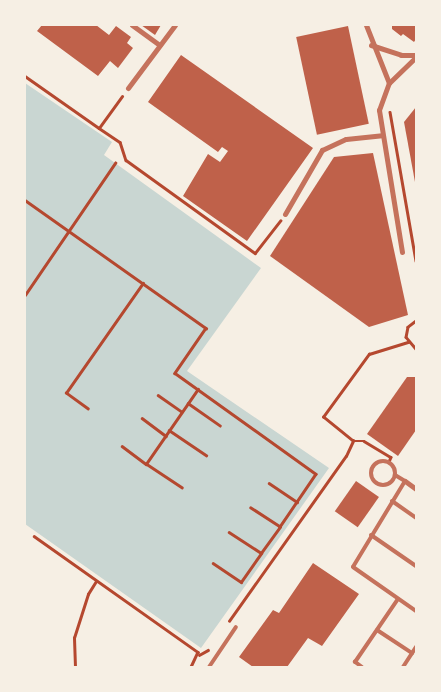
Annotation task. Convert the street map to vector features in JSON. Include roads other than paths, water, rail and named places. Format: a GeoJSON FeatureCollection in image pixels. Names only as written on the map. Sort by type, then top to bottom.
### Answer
{"type":"FeatureCollection","features":[{"type":"Feature","properties":{"kind":"street"},"geometry":{"type":"LineString","coordinates":[[132,25],[160,45]]}},
{"type":"Feature","properties":{"kind":"street"},"geometry":{"type":"LineString","coordinates":[[128,88],[175,25]]}},
{"type":"Feature","properties":{"kind":"street"},"geometry":{"type":"LineString","coordinates":[[366,25],[371,46],[389,83]]}},
{"type":"Feature","properties":{"kind":"street"},"geometry":{"type":"LineString","coordinates":[[371,46],[401,55],[416,56]]}},
{"type":"Feature","properties":{"kind":"street"},"geometry":{"type":"LineString","coordinates":[[402,252],[382,135],[380,99],[389,83],[416,56]]}},
{"type":"Feature","properties":{"kind":"street"},"geometry":{"type":"LineString","coordinates":[[285,214],[322,150],[346,139],[382,135]]}},
{"type":"Feature","properties":{"kind":"street"},"geometry":{"type":"LineString","coordinates":[[405,482],[416,489]]}},
{"type":"Feature","properties":{"kind":"lane"},"geometry":{"type":"LineString","coordinates":[[395,475],[386,485],[378,484],[372,479],[371,471],[375,464],[389,462],[395,475],[405,482],[353,567],[416,611]]}},
{"type":"Feature","properties":{"kind":"lane"},"geometry":{"type":"LineString","coordinates":[[392,502],[416,518]]}},
{"type":"Feature","properties":{"kind":"lane"},"geometry":{"type":"LineString","coordinates":[[371,535],[416,566]]}},
{"type":"Feature","properties":{"kind":"lane"},"geometry":{"type":"LineString","coordinates":[[362,667],[356,662],[398,599]]}},
{"type":"Feature","properties":{"kind":"lane"},"geometry":{"type":"LineString","coordinates":[[209,667],[236,627]]}},
{"type":"Feature","properties":{"kind":"lane"},"geometry":{"type":"LineString","coordinates":[[377,630],[412,653]]}},
{"type":"Feature","properties":{"kind":"lane"},"geometry":{"type":"LineString","coordinates":[[402,667],[416,647]]}}]}
